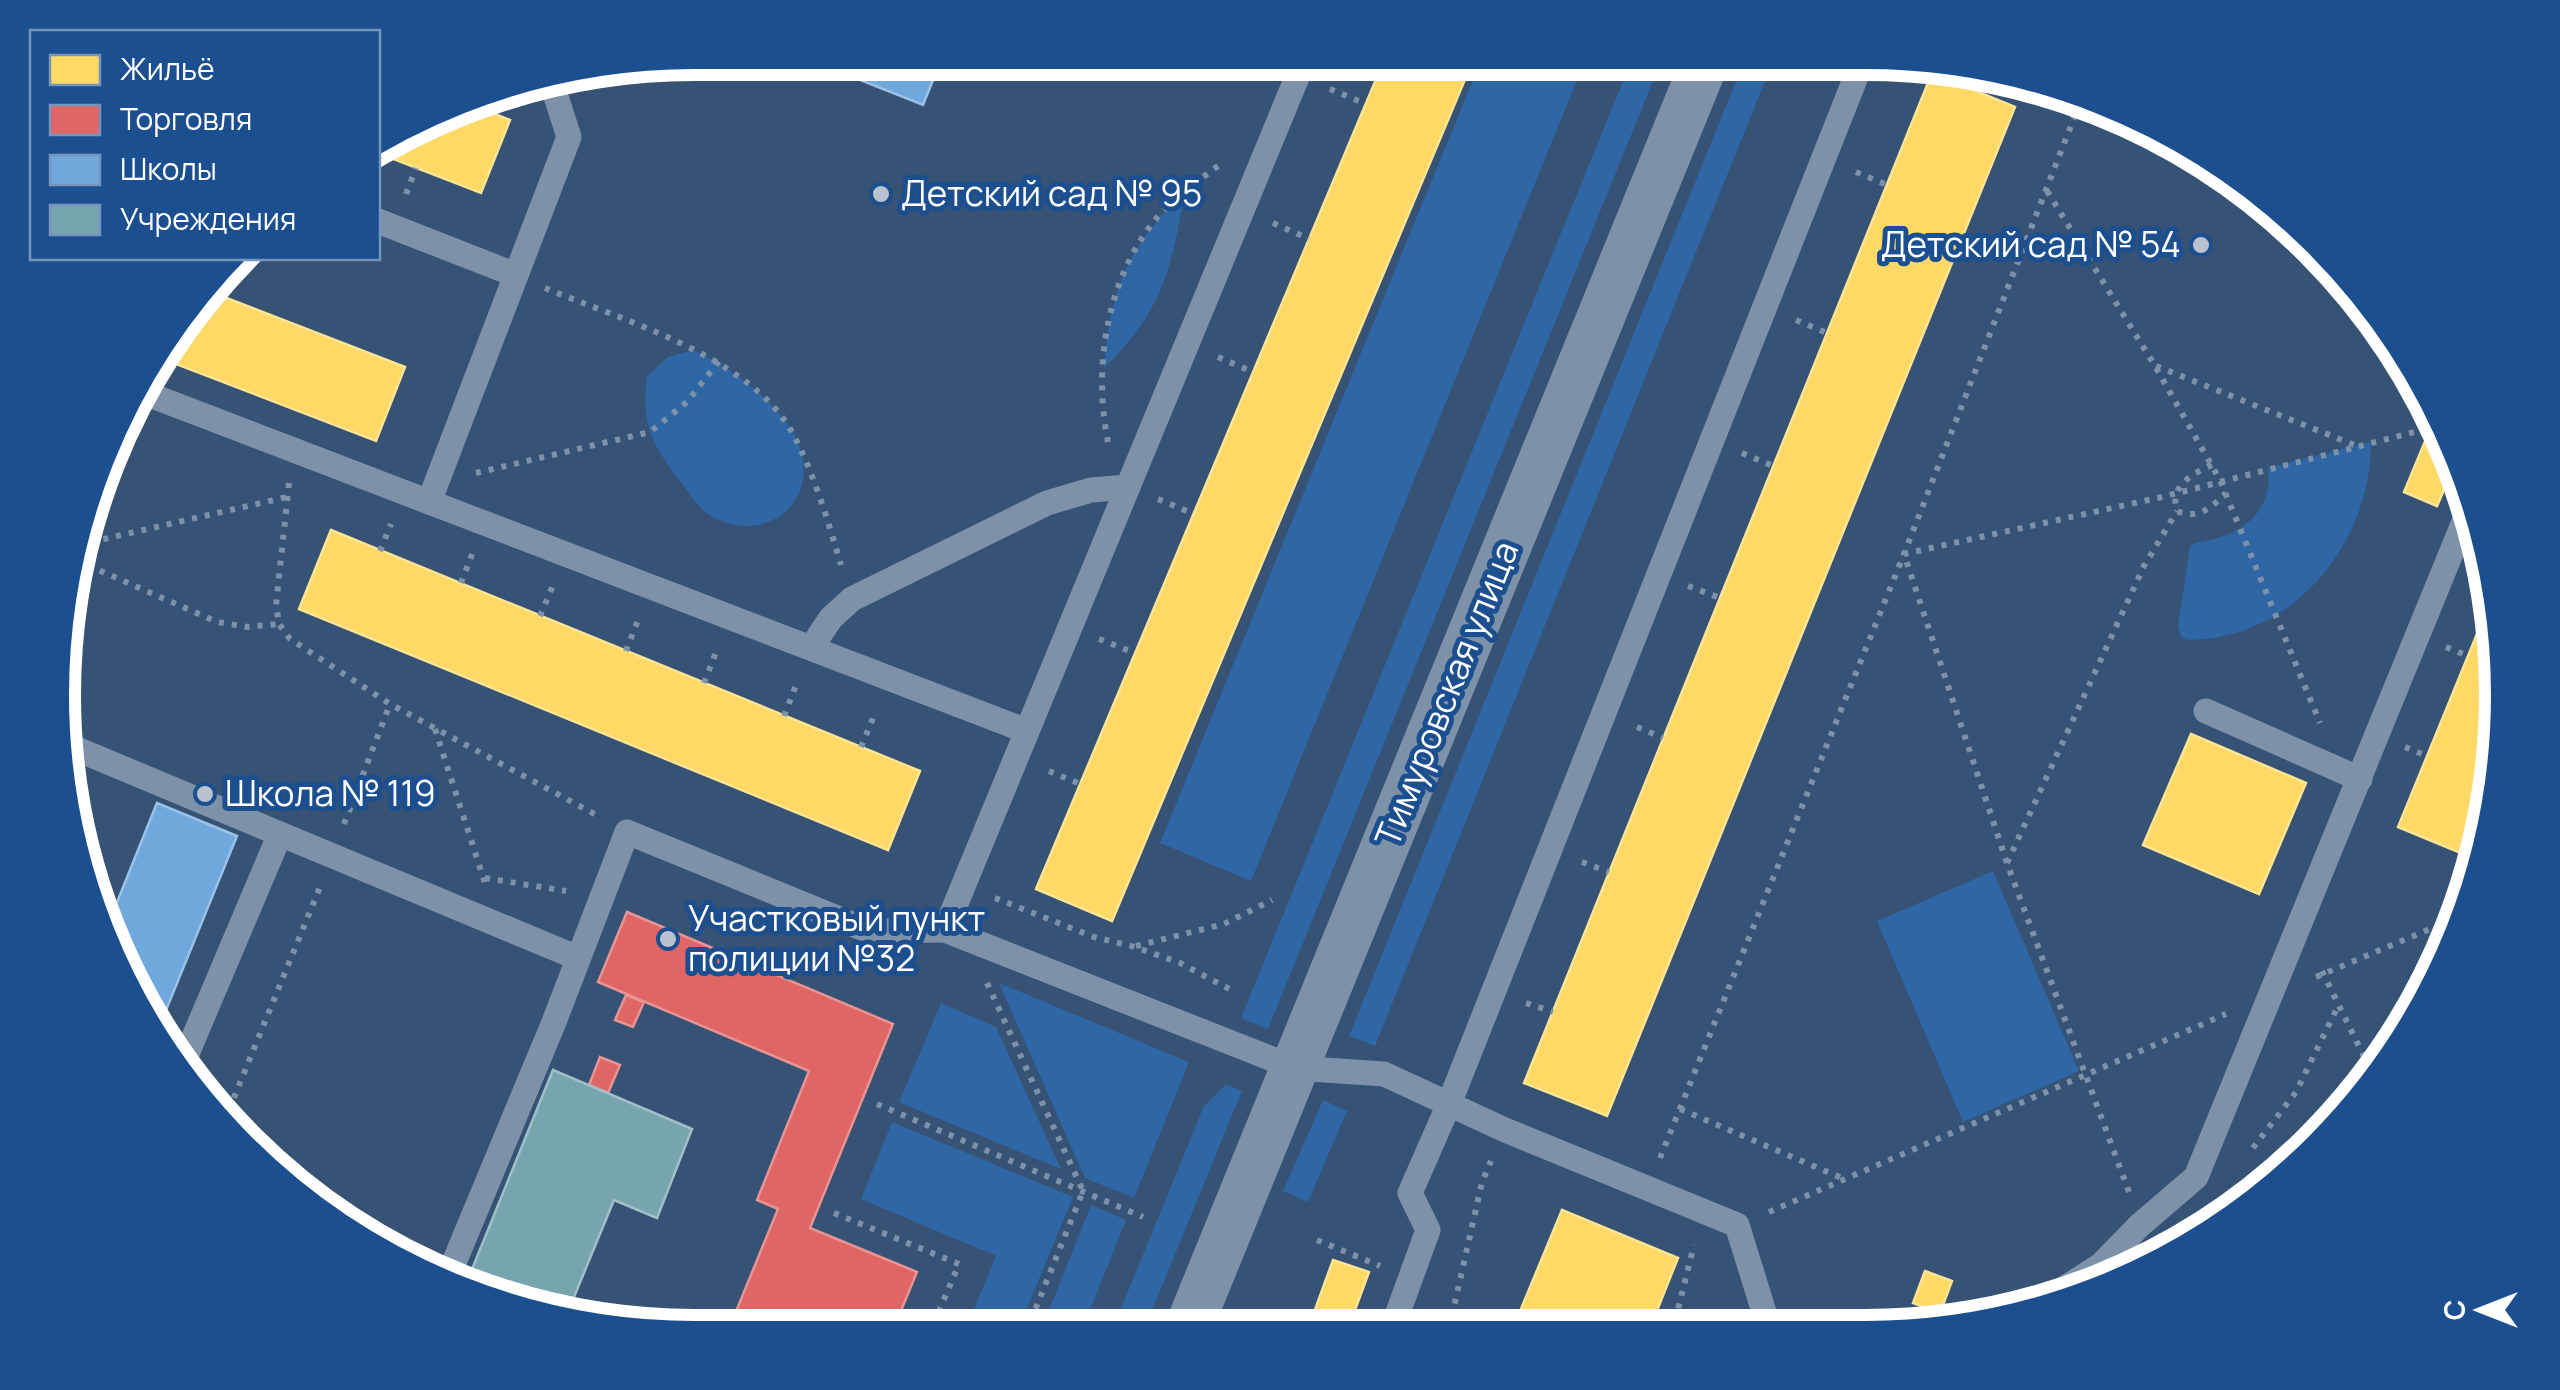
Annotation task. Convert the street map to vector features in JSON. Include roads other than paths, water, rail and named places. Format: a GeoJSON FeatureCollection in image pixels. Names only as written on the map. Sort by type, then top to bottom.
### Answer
{"type":"FeatureCollection","features":[{"type":"Feature","properties":{"kind":"street","name":"Тимуровская улица"},"geometry":{"type":"LineString","coordinates":[[1194,1315],[1699,75]]}},
{"type":"Feature","properties":{"kind":"lane"},"geometry":{"type":"LineString","coordinates":[[956,934],[963,884],[1298,75]]}},
{"type":"Feature","properties":{"kind":"lane"},"geometry":{"type":"LineString","coordinates":[[1397,1315],[1428,1230],[1410,1193],[1856,75]]}},
{"type":"Feature","properties":{"kind":"lane"},"geometry":{"type":"LineString","coordinates":[[433,492],[569,137],[554,92]]}},
{"type":"Feature","properties":{"kind":"lane"},"geometry":{"type":"LineString","coordinates":[[380,222],[516,276]]}},
{"type":"Feature","properties":{"kind":"lane"},"geometry":{"type":"LineString","coordinates":[[152,396],[292,450],[433,492],[811,648],[1026,731]]}},
{"type":"Feature","properties":{"kind":"lane"},"geometry":{"type":"LineString","coordinates":[[811,648],[830,618],[852,599],[1047,504],[1091,490],[1128,486]]}},
{"type":"Feature","properties":{"kind":"lane"},"geometry":{"type":"LineString","coordinates":[[2089,1273],[2196,1177],[2298,926],[2350,774],[2461,526]]}},
{"type":"Feature","properties":{"kind":"lane"},"geometry":{"type":"LineString","coordinates":[[2206,711],[2350,774]]}},
{"type":"Feature","properties":{"kind":"lane"},"geometry":{"type":"LineString","coordinates":[[77,749],[578,958]]}},
{"type":"Feature","properties":{"kind":"lane"},"geometry":{"type":"LineString","coordinates":[[453,1266],[627,832],[869,930],[956,934],[1295,1068],[1384,1074],[1505,1130],[1737,1225],[1765,1315]]}},
{"type":"Feature","properties":{"kind":"lane"},"geometry":{"type":"LineString","coordinates":[[188,1051],[280,834]]}},
{"type":"Feature","properties":{"kind":"place","name":"Детский сад № 95"},"geometry":{"type":"Point","coordinates":[881,194]}},
{"type":"Feature","properties":{"kind":"place","name":"Детский сад № 54"},"geometry":{"type":"Point","coordinates":[2201,245]}},
{"type":"Feature","properties":{"kind":"place","name":"Школа № 119"},"geometry":{"type":"Point","coordinates":[205,794]}},
{"type":"Feature","properties":{"kind":"place","name":"Участковый пункт полиции №32"},"geometry":{"type":"Point","coordinates":[668,939]}}]}
